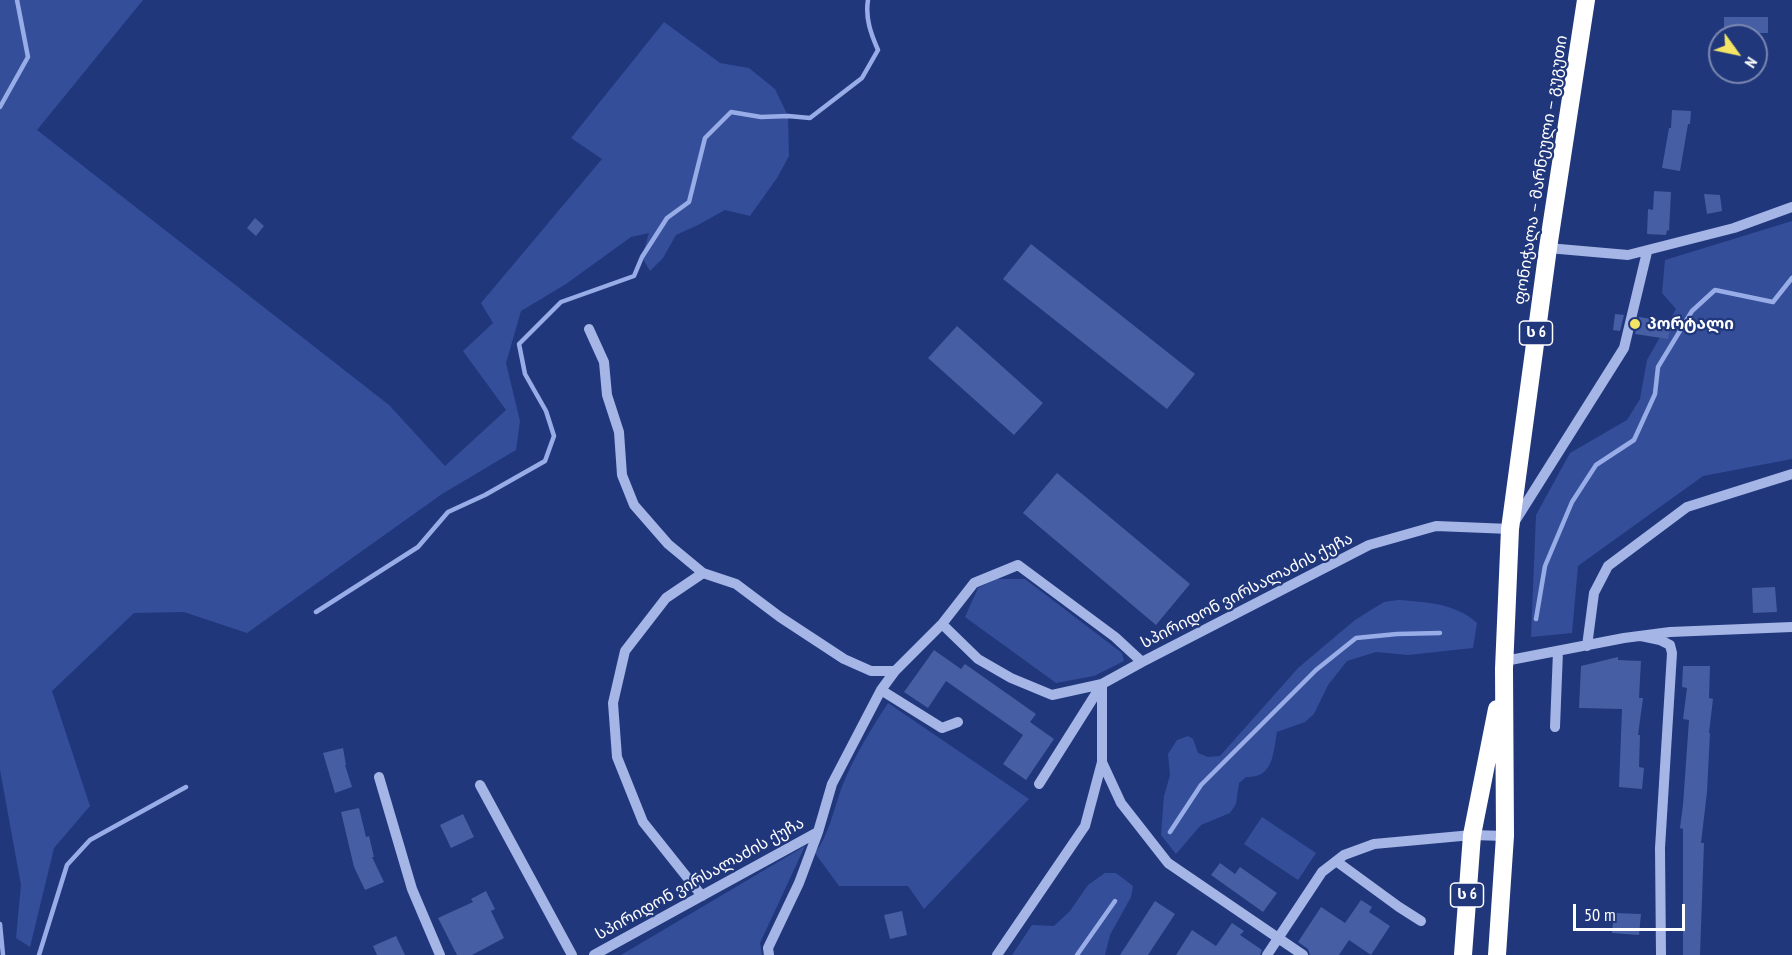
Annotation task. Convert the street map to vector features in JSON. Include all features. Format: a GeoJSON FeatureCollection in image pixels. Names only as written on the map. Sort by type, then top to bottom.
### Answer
{"type":"FeatureCollection","features":[{"type":"Feature","properties":{"kind":"highway","name":"ფონიჭალა — მარნეული — გუგუთი"},"geometry":{"type":"LineString","coordinates":[[1504,665],[1510,529],[1548,248],[1586,0]]}},
{"type":"Feature","properties":{"kind":"highway","name":"ს 6"},"geometry":{"type":"LineString","coordinates":[[1462,955],[1472,835],[1504,665]]}},
{"type":"Feature","properties":{"kind":"highway","name":"ს 6"},"geometry":{"type":"LineString","coordinates":[[1497,955],[1505,836],[1504,665]]}},
{"type":"Feature","properties":{"kind":"street"},"geometry":{"type":"LineString","coordinates":[[1548,248],[1628,255],[1647,252],[1734,228],[1792,207]]}},
{"type":"Feature","properties":{"kind":"street"},"geometry":{"type":"LineString","coordinates":[[1510,529],[1624,348],[1647,252]]}},
{"type":"Feature","properties":{"kind":"street"},"geometry":{"type":"LineString","coordinates":[[589,329],[604,362],[607,395],[619,432],[622,475],[634,506],[668,543],[703,573],[736,584],[780,617],[844,659],[871,671],[895,671]]}},
{"type":"Feature","properties":{"kind":"street"},"geometry":{"type":"LineString","coordinates":[[1587,646],[1594,593],[1608,566],[1687,507],[1792,474]]}},
{"type":"Feature","properties":{"kind":"street","name":"სპირიდონ ვირსალაძის ქუჩა"},"geometry":{"type":"LineString","coordinates":[[594,955],[818,832],[832,784],[881,690],[895,671],[942,624],[974,583],[1018,565],[1115,637],[1142,662],[1368,545],[1436,526],[1510,529]]}},
{"type":"Feature","properties":{"kind":"street"},"geometry":{"type":"LineString","coordinates":[[702,896],[643,822],[616,757],[613,703],[625,651],[666,598],[703,573]]}},
{"type":"Feature","properties":{"kind":"street"},"geometry":{"type":"LineString","coordinates":[[942,624],[978,659],[1011,678],[1052,695],[1102,684],[1142,662]]}},
{"type":"Feature","properties":{"kind":"street"},"geometry":{"type":"LineString","coordinates":[[1504,665],[1558,651],[1624,638],[1670,632],[1792,627]]}},
{"type":"Feature","properties":{"kind":"street"},"geometry":{"type":"LineString","coordinates":[[1641,636],[1660,640],[1670,645],[1672,653],[1660,848],[1661,955]]}},
{"type":"Feature","properties":{"kind":"street"},"geometry":{"type":"LineString","coordinates":[[1555,728],[1558,651]]}},
{"type":"Feature","properties":{"kind":"street"},"geometry":{"type":"LineString","coordinates":[[997,955],[1085,826],[1102,762],[1102,684]]}},
{"type":"Feature","properties":{"kind":"street"},"geometry":{"type":"LineString","coordinates":[[1039,784],[1102,684]]}},
{"type":"Feature","properties":{"kind":"street"},"geometry":{"type":"LineString","coordinates":[[881,690],[942,728],[958,722]]}},
{"type":"Feature","properties":{"kind":"street"},"geometry":{"type":"LineString","coordinates":[[1102,762],[1121,803],[1168,863],[1303,955]]}},
{"type":"Feature","properties":{"kind":"street"},"geometry":{"type":"LineString","coordinates":[[379,777],[411,889],[440,955]]}},
{"type":"Feature","properties":{"kind":"street"},"geometry":{"type":"LineString","coordinates":[[480,785],[572,955]]}},
{"type":"Feature","properties":{"kind":"street"},"geometry":{"type":"LineString","coordinates":[[770,955],[768,948],[799,883],[818,832]]}},
{"type":"Feature","properties":{"kind":"street"},"geometry":{"type":"LineString","coordinates":[[1267,955],[1322,872],[1344,855],[1374,844],[1472,835],[1505,836]]}},
{"type":"Feature","properties":{"kind":"street"},"geometry":{"type":"LineString","coordinates":[[1336,861],[1421,921]]}},
{"type":"Feature","properties":{"kind":"shaded area"},"geometry":{"type":"Polygon","coordinates":[[[0,0],[143,0],[37,130],[389,405],[445,466],[506,410],[463,351],[493,323],[481,303],[602,159],[571,138],[664,22],[720,63],[749,68],[775,89],[788,116],[789,156],[777,178],[750,216],[725,210],[676,235],[663,258],[650,271],[642,257],[649,233],[631,237],[566,284],[521,311],[506,363],[520,421],[516,450],[442,494],[247,633],[184,612],[134,613],[52,691],[90,806],[54,848],[30,947],[16,938],[21,885],[0,770],[0,0]]]}},
{"type":"Feature","properties":{"kind":"shaded area"},"geometry":{"type":"Polygon","coordinates":[[[1792,221],[1792,459],[1703,476],[1578,566],[1572,633],[1531,637],[1536,515],[1570,453],[1627,420],[1640,399],[1647,360],[1676,309],[1662,293],[1665,260],[1792,221]]]}},
{"type":"Feature","properties":{"kind":"shaded area"},"geometry":{"type":"Polygon","coordinates":[[[997,579],[1025,579],[1122,653],[1124,661],[1094,676],[1056,683],[965,617],[978,588],[997,579]]]}},
{"type":"Feature","properties":{"kind":"shaded area"},"geometry":{"type":"Polygon","coordinates":[[[1398,600],[1450,607],[1468,616],[1477,623],[1473,648],[1408,655],[1376,652],[1347,661],[1328,685],[1314,714],[1305,722],[1277,732],[1271,763],[1262,773],[1246,777],[1239,783],[1236,804],[1230,813],[1201,825],[1176,854],[1161,835],[1164,796],[1170,775],[1168,754],[1177,740],[1188,736],[1193,739],[1198,753],[1208,757],[1220,756],[1298,668],[1355,620],[1384,602],[1398,600]]]}},
{"type":"Feature","properties":{"kind":"shaded area"},"geometry":{"type":"Polygon","coordinates":[[[888,703],[1029,799],[924,909],[908,886],[839,886],[815,853],[828,828],[853,763],[888,703]]]}},
{"type":"Feature","properties":{"kind":"shaded area"},"geometry":{"type":"Polygon","coordinates":[[[1262,817],[1316,853],[1298,880],[1244,844],[1262,817]]]}},
{"type":"Feature","properties":{"kind":"shaded area"},"geometry":{"type":"Polygon","coordinates":[[[805,846],[760,943],[762,955],[621,955],[805,846]]]}},
{"type":"Feature","properties":{"kind":"shaded area"},"geometry":{"type":"Polygon","coordinates":[[[1105,873],[1116,873],[1133,886],[1131,897],[1110,935],[1105,955],[1012,955],[1032,925],[1054,926],[1070,911],[1088,885],[1105,873]]]}},
{"type":"Feature","properties":{"kind":"building"},"geometry":{"type":"Polygon","coordinates":[[[1724,17],[1768,17],[1768,24],[1724,24],[1724,17]]]}},
{"type":"Feature","properties":{"kind":"building"},"geometry":{"type":"Polygon","coordinates":[[[1672,110],[1691,111],[1680,171],[1662,168],[1669,128],[1671,128],[1672,110]]]}},
{"type":"Feature","properties":{"kind":"building"},"geometry":{"type":"Polygon","coordinates":[[[1654,191],[1671,192],[1669,231],[1667,230],[1666,235],[1647,234],[1648,209],[1653,210],[1654,191]]]}},
{"type":"Feature","properties":{"kind":"building"},"geometry":{"type":"Polygon","coordinates":[[[1704,194],[1720,195],[1722,211],[1707,214],[1704,194]]]}},
{"type":"Feature","properties":{"kind":"building"},"geometry":{"type":"Polygon","coordinates":[[[255,218],[264,226],[256,236],[247,228],[255,218]]]}},
{"type":"Feature","properties":{"kind":"building"},"geometry":{"type":"Polygon","coordinates":[[[1031,244],[1195,374],[1167,409],[1003,279],[1031,244]]]}},
{"type":"Feature","properties":{"kind":"building"},"geometry":{"type":"Polygon","coordinates":[[[1615,314],[1624,315],[1620,331],[1613,330],[1615,314]]]}},
{"type":"Feature","properties":{"kind":"building"},"geometry":{"type":"Polygon","coordinates":[[[1639,317],[1671,322],[1668,339],[1635,334],[1639,317]]]}},
{"type":"Feature","properties":{"kind":"building"},"geometry":{"type":"Polygon","coordinates":[[[957,326],[1043,403],[1014,435],[928,358],[957,326]]]}},
{"type":"Feature","properties":{"kind":"building"},"geometry":{"type":"Polygon","coordinates":[[[1057,473],[1190,584],[1156,625],[1023,513],[1057,473]]]}},
{"type":"Feature","properties":{"kind":"building"},"geometry":{"type":"Polygon","coordinates":[[[1775,587],[1777,612],[1753,613],[1752,588],[1775,587]]]}},
{"type":"Feature","properties":{"kind":"building"},"geometry":{"type":"Polygon","coordinates":[[[934,650],[961,669],[965,664],[1036,714],[1030,722],[1054,739],[1026,780],[1003,764],[1023,735],[946,681],[928,708],[904,692],[934,650]]]}},
{"type":"Feature","properties":{"kind":"building"},"geometry":{"type":"Polygon","coordinates":[[[1618,657],[1618,660],[1641,661],[1639,698],[1643,698],[1638,735],[1640,735],[1639,767],[1644,768],[1642,789],[1619,787],[1622,709],[1579,708],[1581,666],[1618,657]]]}},
{"type":"Feature","properties":{"kind":"building"},"geometry":{"type":"Polygon","coordinates":[[[1683,666],[1710,666],[1709,698],[1713,699],[1701,843],[1704,843],[1700,955],[1683,955],[1683,829],[1680,828],[1689,720],[1683,719],[1687,688],[1682,687],[1683,666]]]}},
{"type":"Feature","properties":{"kind":"building"},"geometry":{"type":"Polygon","coordinates":[[[343,748],[345,765],[352,787],[335,793],[323,753],[343,748]]]}},
{"type":"Feature","properties":{"kind":"building"},"geometry":{"type":"Polygon","coordinates":[[[359,808],[366,837],[369,836],[374,857],[372,857],[384,882],[365,890],[354,867],[341,812],[359,808]]]}},
{"type":"Feature","properties":{"kind":"building"},"geometry":{"type":"Polygon","coordinates":[[[463,814],[474,837],[451,848],[440,825],[463,814]]]}},
{"type":"Feature","properties":{"kind":"building"},"geometry":{"type":"Polygon","coordinates":[[[1220,863],[1235,874],[1240,867],[1277,893],[1263,912],[1211,875],[1220,863]]]}},
{"type":"Feature","properties":{"kind":"building"},"geometry":{"type":"Polygon","coordinates":[[[486,891],[495,909],[491,911],[504,938],[472,955],[457,955],[438,918],[473,902],[471,899],[486,891]]]}},
{"type":"Feature","properties":{"kind":"building"},"geometry":{"type":"Polygon","coordinates":[[[1361,900],[1372,907],[1369,912],[1390,926],[1371,955],[1349,940],[1339,955],[1310,955],[1308,949],[1298,942],[1321,907],[1345,923],[1361,900]]]}},
{"type":"Feature","properties":{"kind":"building"},"geometry":{"type":"Polygon","coordinates":[[[1155,901],[1175,914],[1148,955],[1120,955],[1155,901]]]}},
{"type":"Feature","properties":{"kind":"building"},"geometry":{"type":"Polygon","coordinates":[[[902,911],[907,935],[890,939],[884,915],[902,911]]]}},
{"type":"Feature","properties":{"kind":"building"},"geometry":{"type":"Polygon","coordinates":[[[1614,913],[1641,914],[1639,935],[1612,933],[1614,913]]]}},
{"type":"Feature","properties":{"kind":"building"},"geometry":{"type":"Polygon","coordinates":[[[1232,923],[1244,931],[1240,935],[1262,950],[1260,955],[1176,955],[1192,930],[1216,946],[1232,923]]]}},
{"type":"Feature","properties":{"kind":"building"},"geometry":{"type":"Polygon","coordinates":[[[396,936],[405,955],[377,955],[373,946],[396,936]]]}},
{"type":"Feature","properties":{"kind":"waterway"},"geometry":{"type":"LineString","coordinates":[[0,107],[28,57],[17,0]]}},
{"type":"Feature","properties":{"kind":"waterway"},"geometry":{"type":"LineString","coordinates":[[316,612],[418,547],[448,512],[485,495],[545,461],[554,436],[546,411],[525,374],[519,344],[561,302],[634,276],[642,257],[667,218],[689,202],[705,138],[731,112],[761,117],[810,118],[862,78],[878,50],[868,20],[868,0]]}},
{"type":"Feature","properties":{"kind":"waterway"},"geometry":{"type":"LineString","coordinates":[[1536,619],[1545,566],[1572,502],[1596,465],[1634,440],[1655,394],[1658,367],[1692,311],[1715,290],[1773,302],[1792,278]]}},
{"type":"Feature","properties":{"kind":"waterway"},"geometry":{"type":"LineString","coordinates":[[1170,832],[1201,785],[1316,670],[1356,638],[1440,633]]}},
{"type":"Feature","properties":{"kind":"waterway"},"geometry":{"type":"LineString","coordinates":[[39,955],[67,865],[90,840],[186,787]]}},
{"type":"Feature","properties":{"kind":"waterway"},"geometry":{"type":"LineString","coordinates":[[1077,955],[1115,901]]}},
{"type":"Feature","properties":{"kind":"waterway"},"geometry":{"type":"LineString","coordinates":[[0,924],[3,955]]}},
{"type":"Feature","properties":{"kind":"place","name":"პორტალი"},"geometry":{"type":"Point","coordinates":[1635,324]}}]}
